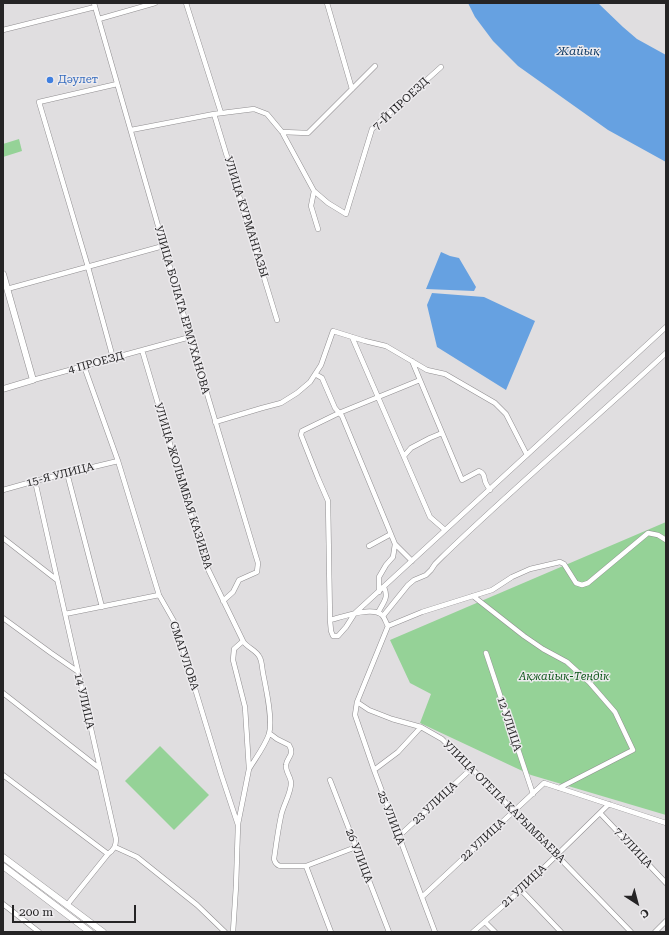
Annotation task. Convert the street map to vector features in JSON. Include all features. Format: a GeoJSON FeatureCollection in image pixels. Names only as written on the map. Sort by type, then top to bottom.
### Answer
{"type":"FeatureCollection","features":[{"type":"Feature","properties":{"kind":"main road"},"geometry":{"type":"LineString","coordinates":[[3,274],[6,293],[33,380]]}},
{"type":"Feature","properties":{"kind":"main road","name":"4 ПРОЕЗД"},"geometry":{"type":"LineString","coordinates":[[3,389],[33,380]]}},
{"type":"Feature","properties":{"kind":"main road"},"geometry":{"type":"LineString","coordinates":[[3,857],[103,932]]}},
{"type":"Feature","properties":{"kind":"main road"},"geometry":{"type":"LineString","coordinates":[[3,866],[90,932]]}},
{"type":"Feature","properties":{"kind":"street"},"geometry":{"type":"LineString","coordinates":[[99,20],[155,3]]}},
{"type":"Feature","properties":{"kind":"street"},"geometry":{"type":"LineString","coordinates":[[186,3],[221,113]]}},
{"type":"Feature","properties":{"kind":"street"},"geometry":{"type":"LineString","coordinates":[[327,3],[352,90]]}},
{"type":"Feature","properties":{"kind":"street"},"geometry":{"type":"LineString","coordinates":[[3,30],[95,5]]}},
{"type":"Feature","properties":{"kind":"street","name":"УЛИЦА БОЛАТА ЕРМУХАНОВА"},"geometry":{"type":"LineString","coordinates":[[95,5],[190,337],[258,563],[257,572],[239,580],[233,592],[224,601]]}},
{"type":"Feature","properties":{"kind":"street"},"geometry":{"type":"LineString","coordinates":[[282,132],[308,133],[375,66]]}},
{"type":"Feature","properties":{"kind":"street","name":"7-Й ПРОЕЗД"},"geometry":{"type":"LineString","coordinates":[[314,191],[328,204],[346,214],[372,129],[441,67]]}},
{"type":"Feature","properties":{"kind":"street"},"geometry":{"type":"LineString","coordinates":[[113,358],[88,267],[39,102],[117,84]]}},
{"type":"Feature","properties":{"kind":"street"},"geometry":{"type":"LineString","coordinates":[[130,130],[214,114],[254,109],[267,114],[282,132],[314,191],[311,206],[318,229]]}},
{"type":"Feature","properties":{"kind":"street","name":"УЛИЦА КУРМАНГАЗЫ"},"geometry":{"type":"LineString","coordinates":[[214,114],[277,320]]}},
{"type":"Feature","properties":{"kind":"street"},"geometry":{"type":"LineString","coordinates":[[6,293],[88,267],[164,246]]}},
{"type":"Feature","properties":{"kind":"street"},"geometry":{"type":"LineString","coordinates":[[420,380],[339,413],[302,431],[301,435],[328,501],[330,620],[333,636],[338,636],[355,614],[666,327]]}},
{"type":"Feature","properties":{"kind":"street"},"geometry":{"type":"LineString","coordinates":[[215,422],[281,403],[297,394],[310,382],[321,365],[333,331],[386,346],[427,370],[445,374],[495,403],[506,414],[527,455]]}},
{"type":"Feature","properties":{"kind":"street","name":"4 ПРОЕЗД"},"geometry":{"type":"LineString","coordinates":[[33,380],[190,337]]}},
{"type":"Feature","properties":{"kind":"street"},"geometry":{"type":"LineString","coordinates":[[352,337],[430,517],[445,530]]}},
{"type":"Feature","properties":{"kind":"street","name":"УЛИЦА ЖОЛЫМБАЯ КАЗИЕВА"},"geometry":{"type":"LineString","coordinates":[[142,350],[206,565],[243,641],[260,657],[267,691],[270,724],[267,739],[249,769]]}},
{"type":"Feature","properties":{"kind":"street"},"geometry":{"type":"LineString","coordinates":[[381,614],[408,585],[414,580],[426,575],[442,557],[498,504],[666,354]]}},
{"type":"Feature","properties":{"kind":"street"},"geometry":{"type":"LineString","coordinates":[[412,361],[462,480],[479,470],[482,472],[485,482],[490,490]]}},
{"type":"Feature","properties":{"kind":"street","name":"СМАГУЛОВА"},"geometry":{"type":"LineString","coordinates":[[84,366],[118,461],[159,595],[175,623],[220,774],[238,825],[233,932]]}},
{"type":"Feature","properties":{"kind":"street"},"geometry":{"type":"LineString","coordinates":[[315,374],[322,378],[334,408],[342,416],[395,544],[412,561]]}},
{"type":"Feature","properties":{"kind":"street"},"geometry":{"type":"LineString","coordinates":[[404,456],[411,448],[442,433]]}},
{"type":"Feature","properties":{"kind":"street","name":"15-Я УЛИЦА"},"geometry":{"type":"LineString","coordinates":[[3,490],[118,461]]}},
{"type":"Feature","properties":{"kind":"street"},"geometry":{"type":"LineString","coordinates":[[67,473],[102,607]]}},
{"type":"Feature","properties":{"kind":"street","name":"14 УЛИЦА"},"geometry":{"type":"LineString","coordinates":[[35,481],[116,839],[115,847]]}},
{"type":"Feature","properties":{"kind":"street"},"geometry":{"type":"LineString","coordinates":[[369,546],[391,534]]}},
{"type":"Feature","properties":{"kind":"street"},"geometry":{"type":"LineString","coordinates":[[357,702],[388,626],[422,612],[492,590],[512,577],[530,569],[560,562],[564,564],[576,583],[582,585],[588,583],[648,534],[658,535],[666,540]]}},
{"type":"Feature","properties":{"kind":"street"},"geometry":{"type":"LineString","coordinates":[[3,538],[57,580]]}},
{"type":"Feature","properties":{"kind":"street"},"geometry":{"type":"LineString","coordinates":[[379,592],[379,577],[386,565],[394,557],[395,544]]}},
{"type":"Feature","properties":{"kind":"street"},"geometry":{"type":"LineString","coordinates":[[384,587],[386,591],[386,598],[381,614],[388,626]]}},
{"type":"Feature","properties":{"kind":"street"},"geometry":{"type":"LineString","coordinates":[[65,614],[159,595]]}},
{"type":"Feature","properties":{"kind":"street"},"geometry":{"type":"LineString","coordinates":[[473,596],[524,636],[567,662],[590,682],[615,712],[633,750],[559,788]]}},
{"type":"Feature","properties":{"kind":"street"},"geometry":{"type":"LineString","coordinates":[[330,620],[366,612],[381,614]]}},
{"type":"Feature","properties":{"kind":"street"},"geometry":{"type":"LineString","coordinates":[[3,618],[77,671]]}},
{"type":"Feature","properties":{"kind":"street","name":"УЛИЦА ЖОЛЫМБАЯ КАЗИЕВА"},"geometry":{"type":"LineString","coordinates":[[238,825],[249,769],[245,707],[233,660],[234,649],[243,641]]}},
{"type":"Feature","properties":{"kind":"street","name":"12 УЛИЦА"},"geometry":{"type":"LineString","coordinates":[[486,653],[533,794]]}},
{"type":"Feature","properties":{"kind":"street"},"geometry":{"type":"LineString","coordinates":[[3,694],[99,768]]}},
{"type":"Feature","properties":{"kind":"street","name":"УЛИЦА ОТЕПА КАРЫМБАЕВА"},"geometry":{"type":"LineString","coordinates":[[357,702],[369,710],[392,719],[421,727],[442,739],[514,810],[631,932]]}},
{"type":"Feature","properties":{"kind":"street","name":"25 УЛИЦА"},"geometry":{"type":"LineString","coordinates":[[357,702],[355,715],[398,837],[435,932]]}},
{"type":"Feature","properties":{"kind":"street"},"geometry":{"type":"LineString","coordinates":[[374,770],[398,752],[421,727]]}},
{"type":"Feature","properties":{"kind":"street"},"geometry":{"type":"LineString","coordinates":[[269,733],[289,745],[291,753],[286,767],[291,783],[281,816],[274,859],[277,865],[306,866],[356,847]]}},
{"type":"Feature","properties":{"kind":"street","name":"23 УЛИЦА"},"geometry":{"type":"LineString","coordinates":[[398,837],[472,768]]}},
{"type":"Feature","properties":{"kind":"street"},"geometry":{"type":"LineString","coordinates":[[3,775],[108,854]]}},
{"type":"Feature","properties":{"kind":"street","name":"26 УЛИЦА"},"geometry":{"type":"LineString","coordinates":[[330,780],[389,932]]}},
{"type":"Feature","properties":{"kind":"street","name":"22 УЛИЦА"},"geometry":{"type":"LineString","coordinates":[[422,897],[514,810],[544,784],[559,788]]}},
{"type":"Feature","properties":{"kind":"street"},"geometry":{"type":"LineString","coordinates":[[559,788],[666,822]]}},
{"type":"Feature","properties":{"kind":"street","name":"21 УЛИЦА"},"geometry":{"type":"LineString","coordinates":[[473,932],[521,890],[609,804]]}},
{"type":"Feature","properties":{"kind":"street","name":"7 УЛИЦА"},"geometry":{"type":"LineString","coordinates":[[600,813],[666,883]]}},
{"type":"Feature","properties":{"kind":"street"},"geometry":{"type":"LineString","coordinates":[[67,905],[115,847],[136,857],[197,905],[225,932]]}},
{"type":"Feature","properties":{"kind":"street"},"geometry":{"type":"LineString","coordinates":[[306,866],[331,932]]}},
{"type":"Feature","properties":{"kind":"street"},"geometry":{"type":"LineString","coordinates":[[521,890],[561,932]]}},
{"type":"Feature","properties":{"kind":"street"},"geometry":{"type":"LineString","coordinates":[[3,904],[39,932]]}},
{"type":"Feature","properties":{"kind":"street"},"geometry":{"type":"LineString","coordinates":[[655,932],[666,921]]}},
{"type":"Feature","properties":{"kind":"street"},"geometry":{"type":"LineString","coordinates":[[485,922],[495,932]]}},
{"type":"Feature","properties":{"kind":"green space"},"geometry":{"type":"Polygon","coordinates":[[[19,139],[22,151],[3,157],[3,144],[19,139]]]}},
{"type":"Feature","properties":{"kind":"green space","name":"Ақжайық-Теңдік"},"geometry":{"type":"Polygon","coordinates":[[[666,522],[666,815],[531,775],[420,723],[431,694],[410,683],[390,640],[666,522]]]}},
{"type":"Feature","properties":{"kind":"green space"},"geometry":{"type":"Polygon","coordinates":[[[160,746],[209,795],[174,830],[125,781],[160,746]]]}},
{"type":"Feature","properties":{"kind":"water","name":"Жайық"},"geometry":{"type":"Polygon","coordinates":[[[468,3],[598,3],[637,39],[666,55],[666,162],[608,130],[518,66],[493,41],[475,17],[468,3]]]}},
{"type":"Feature","properties":{"kind":"water"},"geometry":{"type":"Polygon","coordinates":[[[441,252],[459,258],[476,287],[474,291],[426,289],[441,252]]]}},
{"type":"Feature","properties":{"kind":"water"},"geometry":{"type":"Polygon","coordinates":[[[432,293],[484,297],[535,321],[506,390],[437,347],[427,305],[432,293]]]}},
{"type":"Feature","properties":{"kind":"place","name":"Дәулет"},"geometry":{"type":"Point","coordinates":[50,80]}}]}
